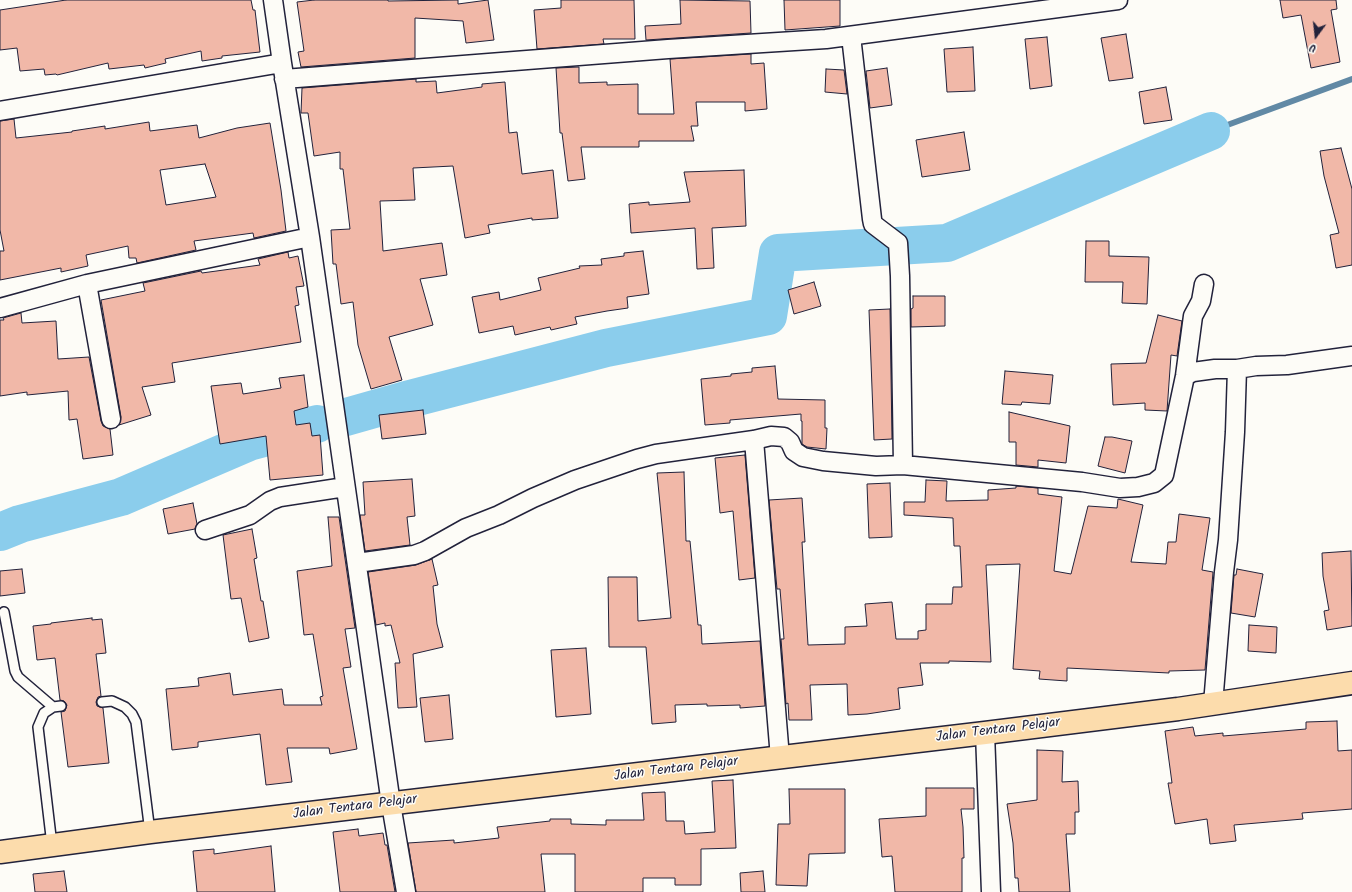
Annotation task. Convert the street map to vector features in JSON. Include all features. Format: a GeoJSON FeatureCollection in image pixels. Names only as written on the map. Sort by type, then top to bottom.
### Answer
{"type":"FeatureCollection","features":[{"type":"Feature","properties":{"kind":"highway","name":"Jalan Tentara Pelajar"},"geometry":{"type":"LineString","coordinates":[[0,852],[150,832],[985,733],[1213,704],[1352,683]]}},
{"type":"Feature","properties":{"kind":"street"},"geometry":{"type":"LineString","coordinates":[[273,0],[310,237],[391,804],[406,892]]}},
{"type":"Feature","properties":{"kind":"street"},"geometry":{"type":"LineString","coordinates":[[0,111],[283,71],[826,39],[1118,0]]}},
{"type":"Feature","properties":{"kind":"street"},"geometry":{"type":"LineString","coordinates":[[851,36],[873,224],[896,241],[899,246],[903,465]]}},
{"type":"Feature","properties":{"kind":"street"},"geometry":{"type":"LineString","coordinates":[[0,308],[87,284],[310,237]]}},
{"type":"Feature","properties":{"kind":"street"},"geometry":{"type":"LineString","coordinates":[[87,284],[111,419]]}},
{"type":"Feature","properties":{"kind":"street"},"geometry":{"type":"LineString","coordinates":[[357,563],[414,555],[426,551],[466,528],[499,515],[533,498],[575,480],[637,459],[656,454],[754,440],[771,436],[784,437],[790,442],[794,451],[803,457],[823,461],[876,466],[903,465],[1082,482],[1120,488],[1138,487],[1154,483],[1164,474],[1185,376],[1193,316],[1201,301],[1204,284]]}},
{"type":"Feature","properties":{"kind":"street"},"geometry":{"type":"LineString","coordinates":[[1185,376],[1193,372],[1215,369],[1237,369],[1256,366],[1287,365],[1352,356]]}},
{"type":"Feature","properties":{"kind":"street"},"geometry":{"type":"LineString","coordinates":[[1213,704],[1228,540],[1237,369]]}},
{"type":"Feature","properties":{"kind":"street"},"geometry":{"type":"LineString","coordinates":[[754,440],[780,758]]}},
{"type":"Feature","properties":{"kind":"street"},"geometry":{"type":"LineString","coordinates":[[205,530],[250,515],[270,501],[280,497],[345,487]]}},
{"type":"Feature","properties":{"kind":"street"},"geometry":{"type":"LineString","coordinates":[[985,733],[991,892]]}},
{"type":"Feature","properties":{"kind":"lane"},"geometry":{"type":"LineString","coordinates":[[4,612],[15,671],[18,677],[57,706],[44,713],[38,728],[52,845]]}},
{"type":"Feature","properties":{"kind":"lane"},"geometry":{"type":"LineString","coordinates":[[102,702],[112,702],[124,708],[132,714],[136,722],[150,832]]}},
{"type":"Feature","properties":{"kind":"building"},"geometry":{"type":"Polygon","coordinates":[[[66,0],[251,0],[253,10],[255,10],[260,52],[222,56],[222,58],[202,61],[201,51],[165,59],[166,63],[145,68],[144,65],[109,69],[108,63],[57,75],[45,75],[44,69],[20,71],[17,48],[0,50],[0,10],[66,0]]]}},
{"type":"Feature","properties":{"kind":"building"},"geometry":{"type":"Polygon","coordinates":[[[314,0],[458,0],[458,4],[488,0],[494,40],[466,43],[463,21],[415,18],[415,58],[301,67],[298,52],[304,51],[297,2],[314,0]]]}},
{"type":"Feature","properties":{"kind":"building"},"geometry":{"type":"Polygon","coordinates":[[[561,0],[634,0],[635,39],[603,39],[604,44],[537,49],[534,10],[561,8],[561,0]]]}},
{"type":"Feature","properties":{"kind":"building"},"geometry":{"type":"Polygon","coordinates":[[[680,0],[750,1],[751,33],[646,40],[645,26],[681,24],[680,0]]]}},
{"type":"Feature","properties":{"kind":"building"},"geometry":{"type":"Polygon","coordinates":[[[784,0],[840,0],[840,26],[785,30],[784,0]]]}},
{"type":"Feature","properties":{"kind":"building"},"geometry":{"type":"Polygon","coordinates":[[[1280,0],[1336,0],[1337,9],[1331,10],[1340,62],[1311,68],[1301,15],[1283,18],[1280,0]]]}},
{"type":"Feature","properties":{"kind":"building"},"geometry":{"type":"Polygon","coordinates":[[[1126,34],[1133,78],[1109,81],[1101,38],[1126,34]]]}},
{"type":"Feature","properties":{"kind":"building"},"geometry":{"type":"Polygon","coordinates":[[[1047,37],[1052,86],[1030,89],[1025,39],[1047,37]]]}},
{"type":"Feature","properties":{"kind":"building"},"geometry":{"type":"Polygon","coordinates":[[[973,47],[975,91],[947,92],[944,49],[973,47]]]}},
{"type":"Feature","properties":{"kind":"building"},"geometry":{"type":"Polygon","coordinates":[[[751,54],[751,64],[764,63],[767,109],[745,111],[745,102],[696,102],[698,126],[691,126],[694,141],[639,141],[639,147],[581,147],[585,179],[568,181],[562,133],[560,133],[556,68],[579,67],[579,83],[607,82],[607,85],[638,84],[638,114],[674,114],[670,59],[751,54]]]}},
{"type":"Feature","properties":{"kind":"building"},"geometry":{"type":"Polygon","coordinates":[[[887,68],[892,105],[870,108],[866,71],[887,68]]]}},
{"type":"Feature","properties":{"kind":"building"},"geometry":{"type":"Polygon","coordinates":[[[826,69],[844,70],[847,94],[825,92],[826,69]]]}},
{"type":"Feature","properties":{"kind":"building"},"geometry":{"type":"Polygon","coordinates":[[[416,79],[416,82],[436,81],[437,93],[482,87],[482,84],[505,82],[509,133],[517,132],[522,174],[553,170],[558,218],[532,220],[532,218],[488,225],[490,233],[465,238],[453,166],[413,168],[415,200],[380,201],[383,251],[442,243],[447,275],[420,279],[433,325],[389,337],[402,380],[371,389],[358,345],[353,302],[341,304],[336,264],[333,264],[331,230],[350,229],[343,169],[340,169],[340,152],[314,156],[308,113],[301,113],[302,88],[416,79]]]}},
{"type":"Feature","properties":{"kind":"building"},"geometry":{"type":"Polygon","coordinates":[[[1166,87],[1172,120],[1144,124],[1139,92],[1166,87]]]}},
{"type":"Feature","properties":{"kind":"building"},"geometry":{"type":"Polygon","coordinates":[[[14,119],[16,138],[72,132],[105,126],[105,129],[149,122],[150,131],[197,125],[199,138],[237,128],[270,123],[286,231],[254,238],[253,233],[194,241],[196,250],[137,263],[136,258],[129,258],[128,246],[86,255],[88,266],[61,272],[61,268],[0,280],[0,251],[4,251],[0,230],[0,121],[14,119]],[[205,164],[160,170],[166,205],[216,197],[205,164]]]}},
{"type":"Feature","properties":{"kind":"building"},"geometry":{"type":"Polygon","coordinates":[[[964,132],[970,170],[922,177],[916,140],[964,132]]]}},
{"type":"Feature","properties":{"kind":"building"},"geometry":{"type":"Polygon","coordinates":[[[1341,148],[1352,189],[1352,265],[1336,268],[1330,235],[1339,233],[1324,176],[1320,151],[1341,148]]]}},
{"type":"Feature","properties":{"kind":"building"},"geometry":{"type":"Polygon","coordinates":[[[744,170],[746,226],[712,228],[714,268],[697,269],[695,228],[631,233],[629,204],[649,202],[649,205],[690,202],[684,172],[744,170]]]}},
{"type":"Feature","properties":{"kind":"building"},"geometry":{"type":"Polygon","coordinates":[[[1086,241],[1109,241],[1109,256],[1149,257],[1147,304],[1122,303],[1123,282],[1085,282],[1086,241]]]}},
{"type":"Feature","properties":{"kind":"building"},"geometry":{"type":"Polygon","coordinates":[[[643,251],[649,294],[627,297],[628,308],[575,317],[577,324],[551,330],[550,327],[515,335],[513,326],[479,333],[472,297],[499,292],[500,300],[541,290],[538,278],[580,268],[579,266],[602,265],[601,259],[624,256],[624,253],[643,251]]]}},
{"type":"Feature","properties":{"kind":"building"},"geometry":{"type":"Polygon","coordinates":[[[288,252],[289,258],[298,256],[304,286],[296,287],[299,305],[295,306],[301,342],[172,363],[175,382],[142,387],[151,415],[119,425],[121,417],[101,300],[145,291],[143,283],[201,271],[202,273],[260,265],[258,259],[288,252]]]}},
{"type":"Feature","properties":{"kind":"building"},"geometry":{"type":"Polygon","coordinates":[[[814,282],[821,306],[794,314],[788,290],[814,282]]]}},
{"type":"Feature","properties":{"kind":"building"},"geometry":{"type":"Polygon","coordinates":[[[913,296],[945,296],[945,326],[911,327],[913,296]]]}},
{"type":"Feature","properties":{"kind":"building"},"geometry":{"type":"Polygon","coordinates":[[[890,309],[892,439],[874,440],[869,310],[890,309]]]}},
{"type":"Feature","properties":{"kind":"building"},"geometry":{"type":"Polygon","coordinates":[[[21,313],[22,323],[56,321],[58,359],[89,357],[101,421],[103,426],[110,429],[113,455],[83,459],[77,419],[69,420],[68,391],[27,395],[27,392],[0,396],[0,320],[4,320],[3,318],[21,313]]]}},
{"type":"Feature","properties":{"kind":"building"},"geometry":{"type":"Polygon","coordinates":[[[1158,315],[1182,321],[1177,356],[1171,355],[1167,411],[1145,410],[1145,403],[1113,405],[1111,364],[1146,363],[1158,315]]]}},
{"type":"Feature","properties":{"kind":"building"},"geometry":{"type":"Polygon","coordinates":[[[775,366],[778,399],[825,400],[825,428],[827,428],[826,449],[807,447],[802,444],[801,414],[730,420],[730,423],[705,425],[701,379],[731,376],[731,374],[752,372],[752,368],[775,366]]]}},
{"type":"Feature","properties":{"kind":"building"},"geometry":{"type":"Polygon","coordinates":[[[1005,371],[1053,375],[1050,404],[1022,402],[1021,405],[1002,404],[1005,371]]]}},
{"type":"Feature","properties":{"kind":"building"},"geometry":{"type":"Polygon","coordinates":[[[304,375],[308,407],[294,411],[296,425],[310,423],[312,436],[320,435],[323,475],[270,480],[266,436],[220,444],[211,386],[241,383],[243,394],[281,388],[279,378],[304,375]]]}},
{"type":"Feature","properties":{"kind":"building"},"geometry":{"type":"Polygon","coordinates":[[[423,410],[426,434],[382,439],[379,415],[423,410]]]}},
{"type":"Feature","properties":{"kind":"building"},"geometry":{"type":"Polygon","coordinates":[[[1009,412],[1070,426],[1066,463],[1038,460],[1038,467],[1016,465],[1016,442],[1009,442],[1009,412]]]}},
{"type":"Feature","properties":{"kind":"building"},"geometry":{"type":"Polygon","coordinates":[[[1105,437],[1132,441],[1125,473],[1098,466],[1105,437]]]}},
{"type":"Feature","properties":{"kind":"building"},"geometry":{"type":"Polygon","coordinates":[[[745,455],[755,578],[739,580],[733,511],[720,513],[715,458],[745,455]]]}},
{"type":"Feature","properties":{"kind":"building"},"geometry":{"type":"Polygon","coordinates":[[[684,472],[686,541],[690,541],[698,625],[701,625],[702,644],[760,641],[765,706],[740,708],[740,705],[675,705],[676,722],[652,724],[646,647],[609,647],[608,577],[637,577],[638,621],[671,618],[657,473],[684,472]]]}},
{"type":"Feature","properties":{"kind":"building"},"geometry":{"type":"Polygon","coordinates":[[[412,479],[415,516],[407,517],[410,545],[365,551],[360,515],[365,515],[363,482],[412,479]]]}},
{"type":"Feature","properties":{"kind":"building"},"geometry":{"type":"Polygon","coordinates":[[[926,480],[947,481],[946,501],[988,500],[988,490],[1016,488],[1016,486],[1038,488],[1038,494],[1062,497],[1054,571],[1071,574],[1088,506],[1117,508],[1118,499],[1143,505],[1131,562],[1166,564],[1168,542],[1176,542],[1179,514],[1210,518],[1202,570],[1213,572],[1205,670],[1169,671],[1169,673],[1067,668],[1067,681],[1039,679],[1040,671],[1013,669],[1020,564],[986,565],[991,662],[949,661],[949,663],[920,663],[923,685],[898,688],[900,709],[867,714],[848,715],[847,684],[810,685],[812,720],[789,720],[788,703],[786,704],[781,639],[784,639],[780,589],[777,589],[769,500],[802,498],[805,542],[802,542],[808,645],[845,644],[845,627],[867,626],[865,604],[892,602],[896,639],[918,639],[918,631],[926,630],[926,604],[952,604],[953,587],[962,587],[960,546],[954,546],[953,518],[904,515],[904,502],[925,502],[926,480]]]}},
{"type":"Feature","properties":{"kind":"building"},"geometry":{"type":"Polygon","coordinates":[[[890,483],[892,537],[869,538],[867,484],[890,483]]]}},
{"type":"Feature","properties":{"kind":"building"},"geometry":{"type":"Polygon","coordinates":[[[193,503],[197,524],[195,529],[168,534],[163,509],[193,503]]]}},
{"type":"Feature","properties":{"kind":"building"},"geometry":{"type":"Polygon","coordinates":[[[328,517],[339,517],[355,628],[345,629],[351,667],[343,668],[357,749],[330,754],[329,748],[287,748],[292,782],[266,785],[260,734],[198,742],[198,747],[172,750],[166,689],[199,686],[198,678],[230,673],[233,695],[282,689],[284,705],[322,705],[320,697],[323,696],[313,634],[304,635],[297,571],[332,566],[328,517]]]}},
{"type":"Feature","properties":{"kind":"building"},"geometry":{"type":"Polygon","coordinates":[[[252,529],[257,558],[254,559],[269,638],[249,642],[241,598],[231,599],[223,535],[252,529]]]}},
{"type":"Feature","properties":{"kind":"building"},"geometry":{"type":"Polygon","coordinates":[[[1351,551],[1352,626],[1327,630],[1324,611],[1329,610],[1323,576],[1322,553],[1351,551]]]}},
{"type":"Feature","properties":{"kind":"building"},"geometry":{"type":"Polygon","coordinates":[[[432,559],[438,585],[433,586],[437,624],[443,647],[413,654],[417,707],[398,708],[395,663],[400,663],[391,625],[385,626],[385,623],[376,625],[368,572],[416,565],[432,559]]]}},
{"type":"Feature","properties":{"kind":"building"},"geometry":{"type":"Polygon","coordinates":[[[22,569],[25,593],[0,596],[0,571],[22,569]]]}},
{"type":"Feature","properties":{"kind":"building"},"geometry":{"type":"Polygon","coordinates":[[[1237,569],[1263,574],[1255,617],[1231,613],[1234,575],[1236,575],[1237,569]]]}},
{"type":"Feature","properties":{"kind":"building"},"geometry":{"type":"Polygon","coordinates":[[[92,618],[92,620],[102,619],[106,653],[96,654],[101,696],[98,697],[96,702],[97,706],[103,708],[109,763],[68,767],[61,712],[65,711],[67,705],[64,701],[60,700],[55,658],[37,660],[33,626],[92,618]]]}},
{"type":"Feature","properties":{"kind":"building"},"geometry":{"type":"Polygon","coordinates":[[[1249,625],[1277,627],[1276,653],[1248,651],[1249,625]]]}},
{"type":"Feature","properties":{"kind":"building"},"geometry":{"type":"Polygon","coordinates":[[[586,648],[591,714],[556,717],[551,650],[586,648]]]}},
{"type":"Feature","properties":{"kind":"building"},"geometry":{"type":"Polygon","coordinates":[[[449,695],[453,739],[425,742],[420,698],[449,695]]]}},
{"type":"Feature","properties":{"kind":"building"},"geometry":{"type":"Polygon","coordinates":[[[1337,721],[1338,751],[1352,750],[1352,809],[1302,813],[1303,819],[1234,825],[1236,841],[1210,844],[1207,819],[1175,824],[1168,783],[1172,783],[1165,731],[1193,727],[1195,736],[1223,733],[1223,736],[1306,729],[1306,722],[1337,721]]]}},
{"type":"Feature","properties":{"kind":"building"},"geometry":{"type":"Polygon","coordinates":[[[1037,750],[1063,751],[1062,782],[1078,781],[1079,812],[1075,812],[1075,834],[1066,834],[1070,892],[1019,892],[1018,878],[1015,878],[1013,843],[1007,804],[1037,800],[1037,750]]]}},
{"type":"Feature","properties":{"kind":"building"},"geometry":{"type":"Polygon","coordinates":[[[733,780],[736,848],[701,849],[701,885],[675,885],[675,878],[643,878],[643,892],[575,892],[575,854],[541,854],[545,892],[416,892],[408,843],[454,840],[454,843],[499,838],[497,827],[550,821],[550,819],[571,819],[571,824],[606,825],[606,820],[644,820],[642,793],[665,792],[666,821],[684,821],[685,834],[715,832],[712,781],[733,780]]]}},
{"type":"Feature","properties":{"kind":"building"},"geometry":{"type":"Polygon","coordinates":[[[926,788],[974,788],[974,809],[961,809],[964,858],[962,858],[962,892],[895,892],[892,856],[882,857],[879,819],[926,816],[926,788]]]}},
{"type":"Feature","properties":{"kind":"building"},"geometry":{"type":"Polygon","coordinates":[[[789,789],[845,789],[845,853],[809,854],[807,886],[776,885],[778,824],[790,824],[789,789]]]}},
{"type":"Feature","properties":{"kind":"building"},"geometry":{"type":"Polygon","coordinates":[[[358,829],[359,836],[383,833],[385,845],[387,845],[395,892],[340,892],[333,832],[358,829]]]}},
{"type":"Feature","properties":{"kind":"building"},"geometry":{"type":"Polygon","coordinates":[[[271,846],[275,892],[197,892],[193,851],[214,849],[214,854],[271,846]]]}},
{"type":"Feature","properties":{"kind":"building"},"geometry":{"type":"Polygon","coordinates":[[[64,871],[67,892],[35,892],[33,874],[64,871]]]}},
{"type":"Feature","properties":{"kind":"building"},"geometry":{"type":"Polygon","coordinates":[[[763,871],[765,892],[741,892],[740,873],[763,871]]]}},
{"type":"Feature","properties":{"kind":"waterway"},"geometry":{"type":"LineString","coordinates":[[1211,131],[1352,79]]}},
{"type":"Feature","properties":{"kind":"waterway"},"geometry":{"type":"LineString","coordinates":[[339,419],[606,348],[768,316],[778,253],[947,243],[1211,131]]}},
{"type":"Feature","properties":{"kind":"waterway"},"geometry":{"type":"LineString","coordinates":[[0,532],[20,524],[121,497],[249,442],[317,424]]}}]}
